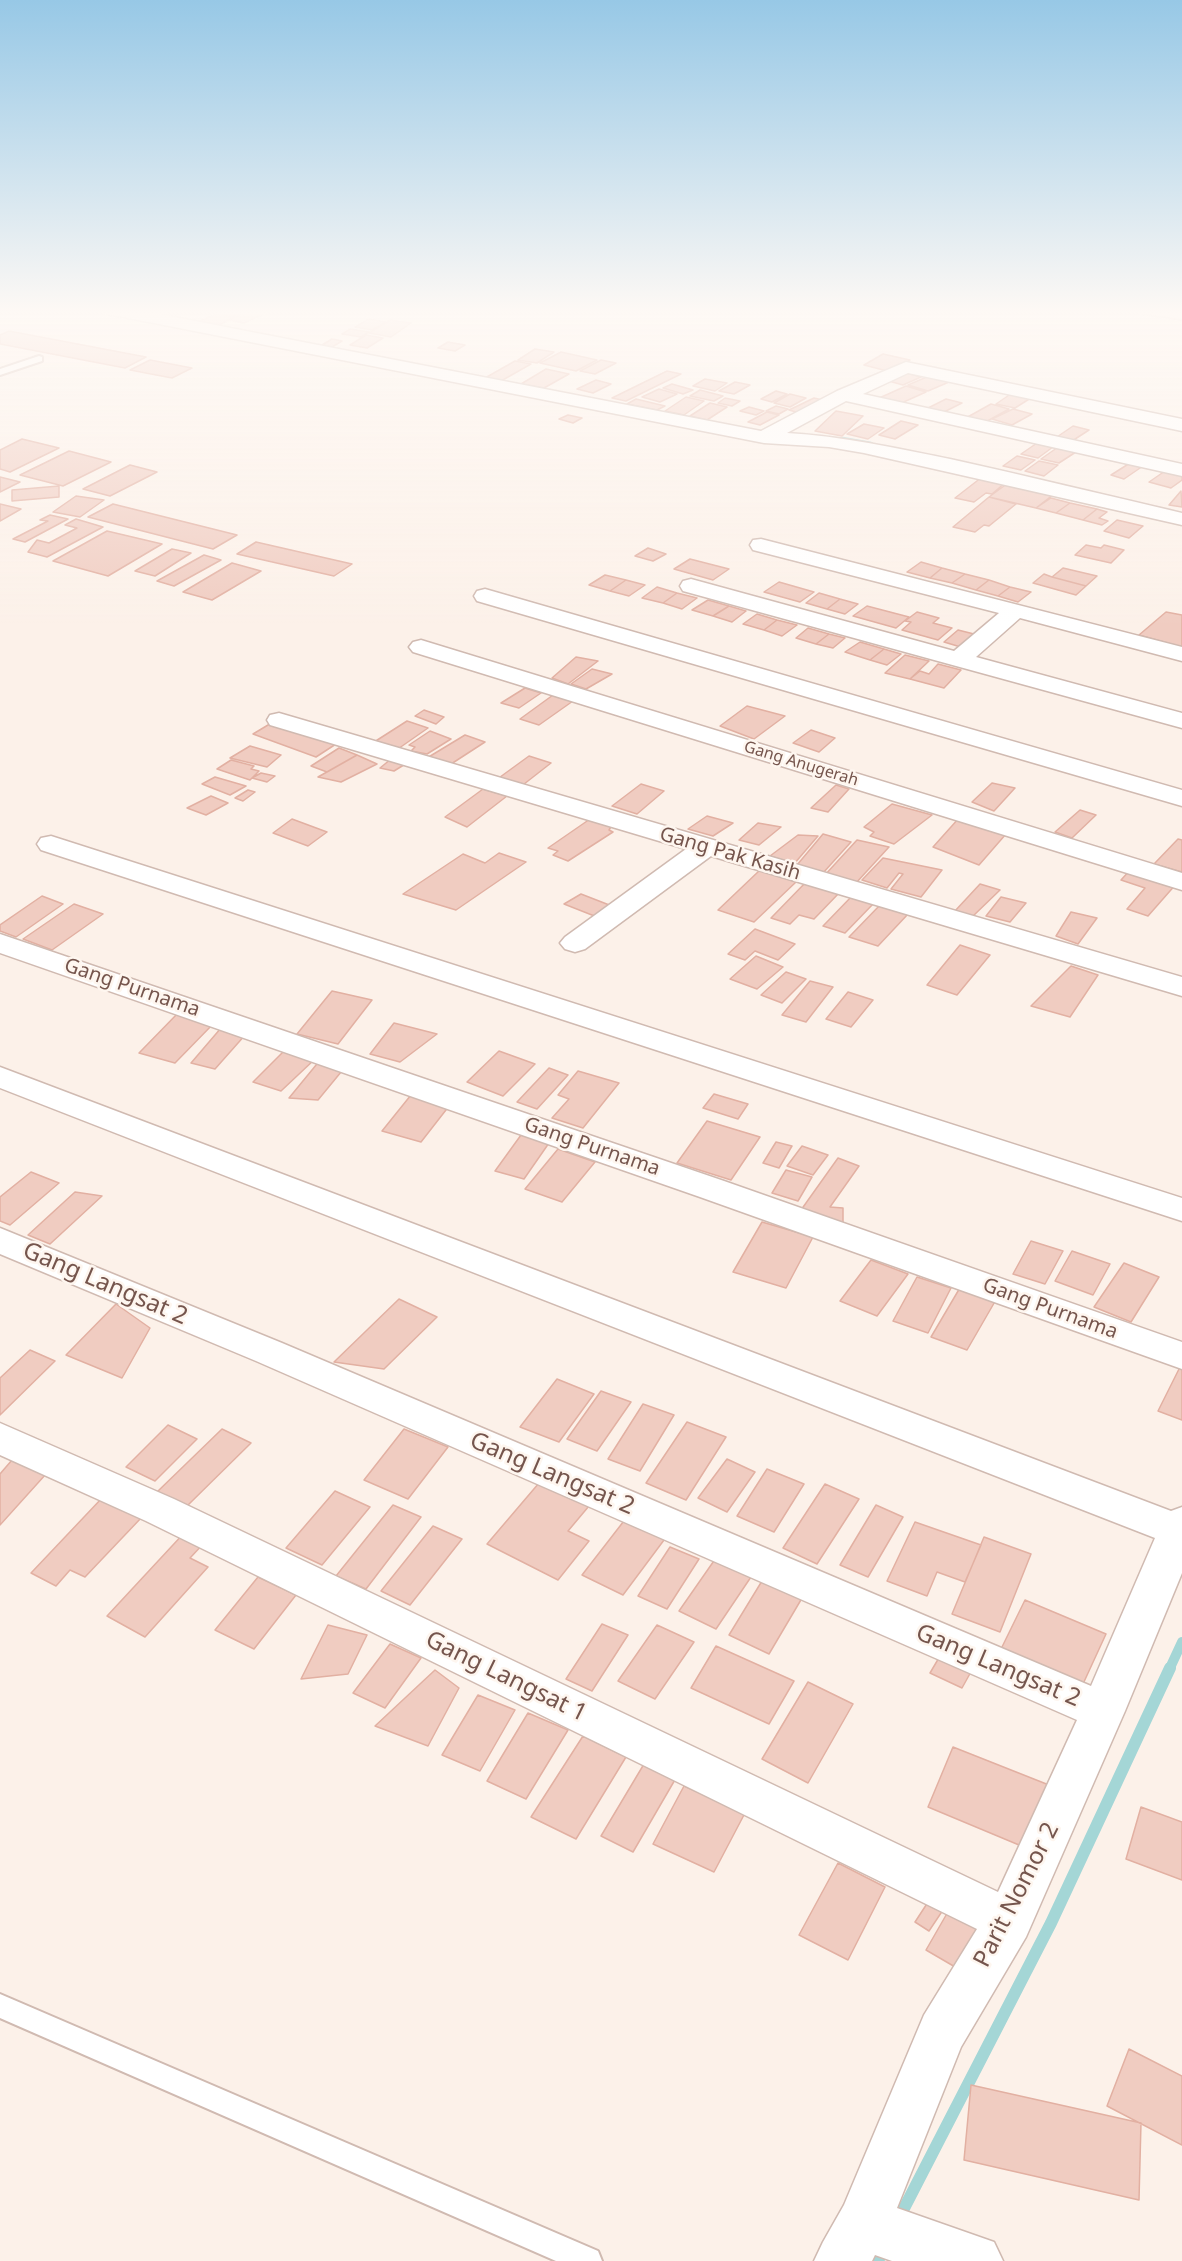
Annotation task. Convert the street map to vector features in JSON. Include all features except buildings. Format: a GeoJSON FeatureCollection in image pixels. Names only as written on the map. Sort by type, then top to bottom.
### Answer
{"type":"FeatureCollection","features":[{"type":"Feature","properties":{"kind":"street"},"geometry":{"type":"LineString","coordinates":[[654,416],[764,437],[846,443],[1182,519]]}},
{"type":"Feature","properties":{"kind":"street"},"geometry":{"type":"LineString","coordinates":[[764,437],[804,416]]}},
{"type":"Feature","properties":{"kind":"street"},"geometry":{"type":"LineString","coordinates":[[940,416],[1182,470]]}},
{"type":"Feature","properties":{"kind":"street"},"geometry":{"type":"LineString","coordinates":[[1137,416],[1182,425]]}},
{"type":"Feature","properties":{"kind":"street"},"geometry":{"type":"LineString","coordinates":[[1143,510],[1172,490]]}},
{"type":"Feature","properties":{"kind":"street"},"geometry":{"type":"LineString","coordinates":[[761,545],[1182,654]]}},
{"type":"Feature","properties":{"kind":"street"},"geometry":{"type":"LineString","coordinates":[[691,586],[1182,721]]}},
{"type":"Feature","properties":{"kind":"street"},"geometry":{"type":"LineString","coordinates":[[485,596],[1182,798]]}},
{"type":"Feature","properties":{"kind":"street"},"geometry":{"type":"LineString","coordinates":[[958,660],[1016,610]]}},
{"type":"Feature","properties":{"kind":"street","name":"Gang Anugerah"},"geometry":{"type":"LineString","coordinates":[[421,647],[1182,882]]}},
{"type":"Feature","properties":{"kind":"street","name":"Gang Pak Kasih"},"geometry":{"type":"LineString","coordinates":[[279,720],[1182,987]]}},
{"type":"Feature","properties":{"kind":"street"},"geometry":{"type":"LineString","coordinates":[[51,844],[1182,1210]]}},
{"type":"Feature","properties":{"kind":"street"},"geometry":{"type":"LineString","coordinates":[[575,943],[706,847]]}},
{"type":"Feature","properties":{"kind":"street","name":"Gang Purnama"},"geometry":{"type":"LineString","coordinates":[[0,943],[712,1189],[1182,1356]]}},
{"type":"Feature","properties":{"kind":"street"},"geometry":{"type":"LineString","coordinates":[[0,1077],[1180,1527]]}},
{"type":"Feature","properties":{"kind":"street","name":"Gang Langsat 2"},"geometry":{"type":"LineString","coordinates":[[0,1240],[269,1352],[1103,1711]]}},
{"type":"Feature","properties":{"kind":"street","name":"Gang Langsat 1"},"geometry":{"type":"LineString","coordinates":[[0,1438],[160,1510],[1010,1921]]}},
{"type":"Feature","properties":{"kind":"street","name":"Parit Nomor 2"},"geometry":{"type":"LineString","coordinates":[[852,2243],[942,2032],[1010,1921],[1103,1711],[1180,1527]]}},
{"type":"Feature","properties":{"kind":"street"},"geometry":{"type":"LineString","coordinates":[[852,2243],[975,2261]]}},
{"type":"Feature","properties":{"kind":"lane"},"geometry":{"type":"LineString","coordinates":[[0,2007],[588,2261]]}},
{"type":"Feature","properties":{"kind":"waterway"},"geometry":{"type":"LineString","coordinates":[[843,439],[871,444]]}},
{"type":"Feature","properties":{"kind":"waterway"},"geometry":{"type":"LineString","coordinates":[[1169,1670],[1182,1642]]}},
{"type":"Feature","properties":{"kind":"waterway"},"geometry":{"type":"LineString","coordinates":[[898,2220],[1051,1923],[1170,1668]]}},
{"type":"Feature","properties":{"kind":"waterway"},"geometry":{"type":"LineString","coordinates":[[878,2261],[884,2248]]}}]}
